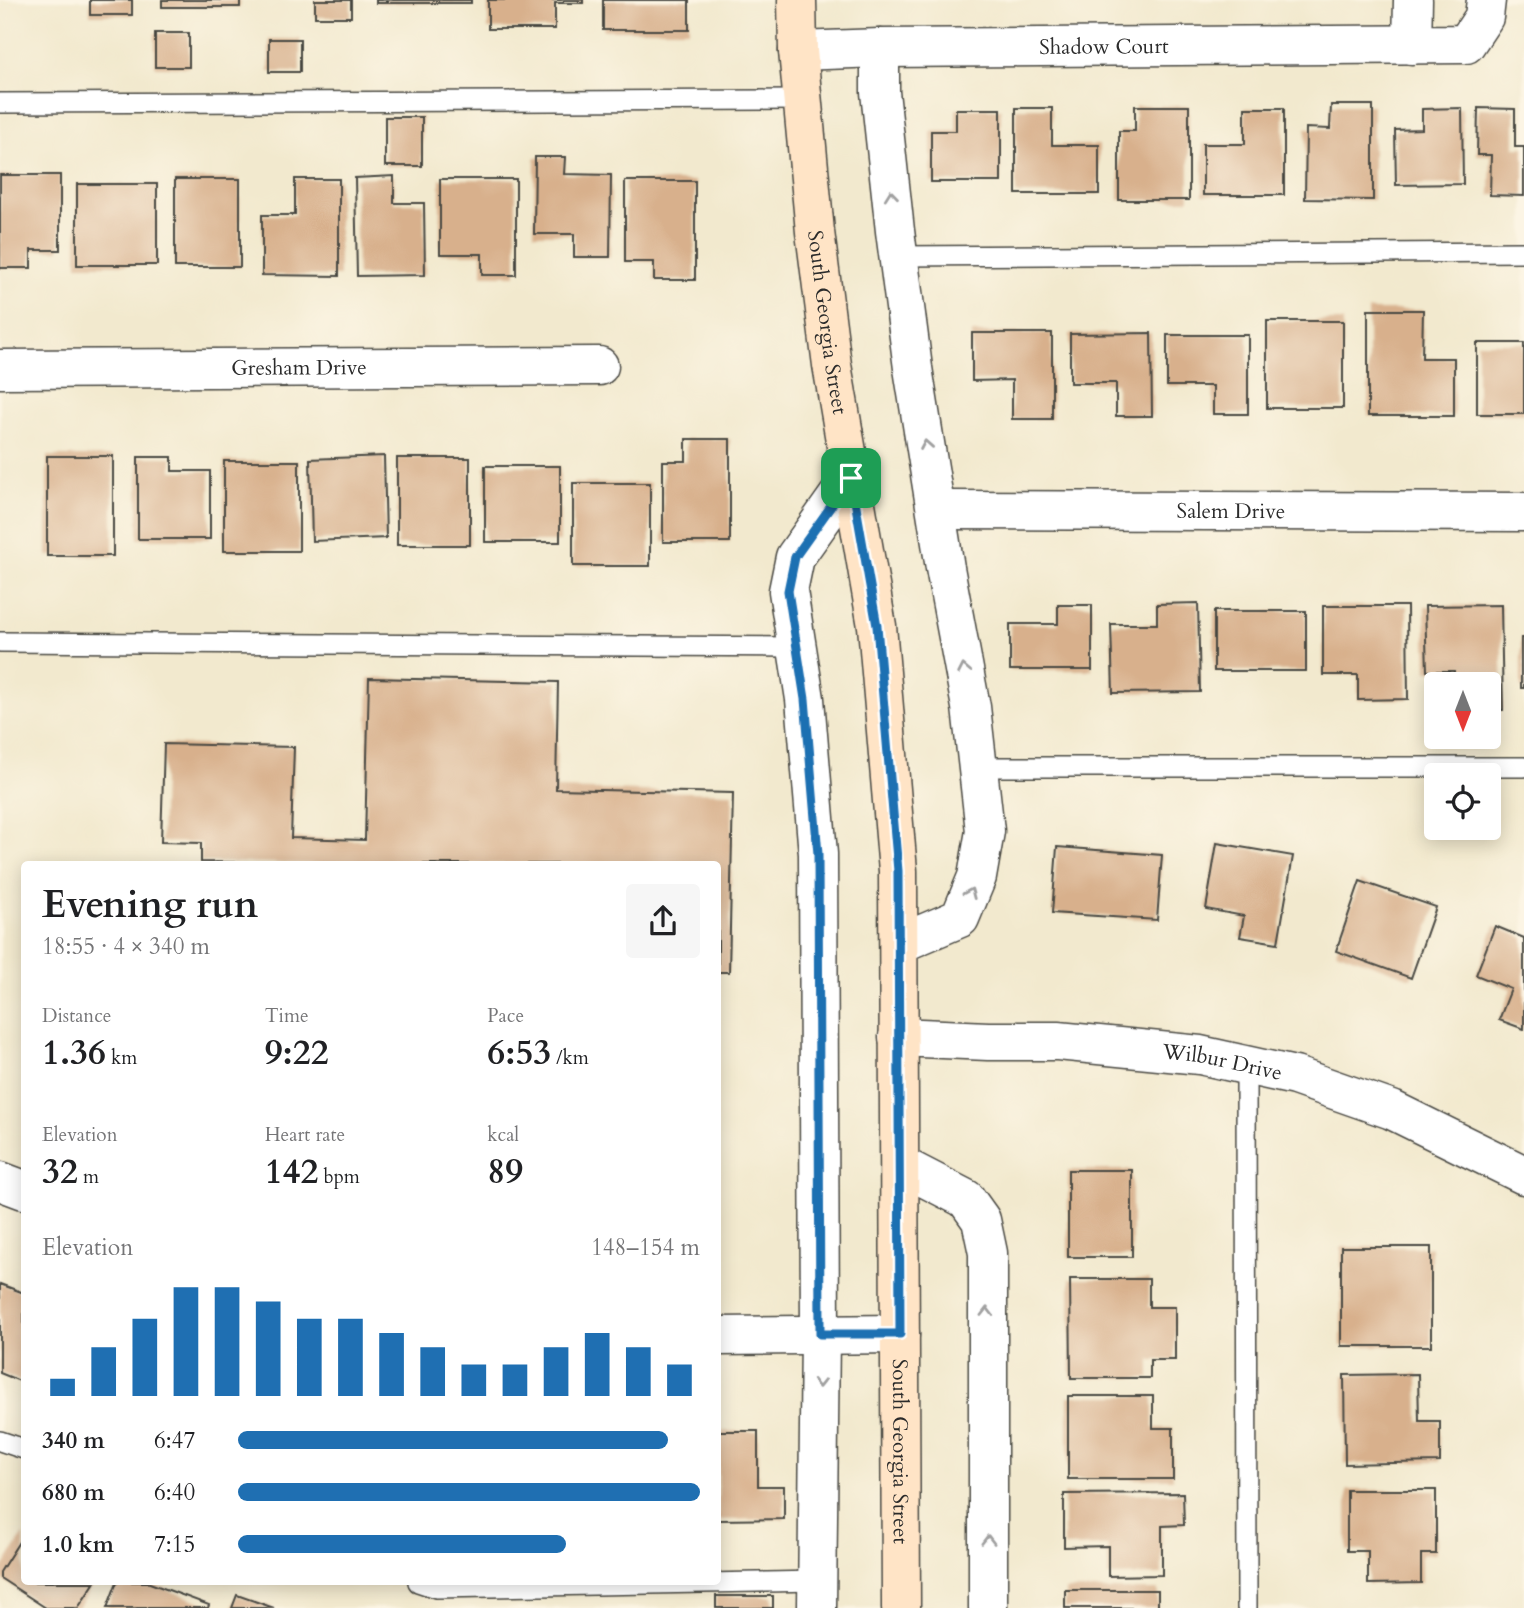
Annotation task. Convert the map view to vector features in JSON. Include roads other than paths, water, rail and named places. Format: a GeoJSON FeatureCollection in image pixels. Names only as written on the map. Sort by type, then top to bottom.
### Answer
{"type":"FeatureCollection","features":[{"type":"Feature","properties":{"kind":"main road","name":"South Georgia Street"},"geometry":{"type":"LineString","coordinates":[[797,0],[798,51],[815,232],[832,365],[877,626],[898,859],[901,1608]]}},
{"type":"Feature","properties":{"kind":"street"},"geometry":{"type":"LineString","coordinates":[[1412,46],[1413,0]]}},
{"type":"Feature","properties":{"kind":"street","name":"Shadow Court"},"geometry":{"type":"LineString","coordinates":[[798,51],[880,48],[1466,44],[1484,18],[1486,0]]}},
{"type":"Feature","properties":{"kind":"street"},"geometry":{"type":"LineString","coordinates":[[880,48],[880,92],[913,368],[971,708],[985,831],[977,877],[960,918],[900,944]]}},
{"type":"Feature","properties":{"kind":"street","name":"Gresham Drive"},"geometry":{"type":"LineString","coordinates":[[0,369],[599,366]]}},
{"type":"Feature","properties":{"kind":"street"},"geometry":{"type":"LineString","coordinates":[[817,1595],[820,1334],[818,854],[805,699],[788,591],[795,557],[851,478]]}},
{"type":"Feature","properties":{"kind":"street","name":"Salem Drive"},"geometry":{"type":"LineString","coordinates":[[937,510],[1524,512]]}},
{"type":"Feature","properties":{"kind":"street","name":"Wilbur Drive"},"geometry":{"type":"LineString","coordinates":[[898,1037],[1058,1041],[1200,1055],[1246,1065],[1295,1076],[1392,1110],[1524,1175]]}},
{"type":"Feature","properties":{"kind":"street"},"geometry":{"type":"LineString","coordinates":[[900,1165],[966,1199],[981,1220],[988,1253],[988,1608]]}},
{"type":"Feature","properties":{"kind":"street"},"geometry":{"type":"LineString","coordinates":[[0,1181],[21,1189]]}},
{"type":"Feature","properties":{"kind":"street"},"geometry":{"type":"LineString","coordinates":[[721,1336],[900,1334]]}},
{"type":"Feature","properties":{"kind":"lane"},"geometry":{"type":"LineString","coordinates":[[0,103],[803,100]]}},
{"type":"Feature","properties":{"kind":"lane"},"geometry":{"type":"LineString","coordinates":[[898,256],[1524,253]]}},
{"type":"Feature","properties":{"kind":"lane"},"geometry":{"type":"LineString","coordinates":[[0,642],[797,647]]}},
{"type":"Feature","properties":{"kind":"lane"},"geometry":{"type":"LineString","coordinates":[[978,766],[1524,766]]}},
{"type":"Feature","properties":{"kind":"lane"},"geometry":{"type":"LineString","coordinates":[[1246,1065],[1247,1608]]}},
{"type":"Feature","properties":{"kind":"lane"},"geometry":{"type":"LineString","coordinates":[[0,1441],[21,1449]]}},
{"type":"Feature","properties":{"kind":"lane"},"geometry":{"type":"LineString","coordinates":[[427,1585],[436,1588],[817,1595]]}}]}
